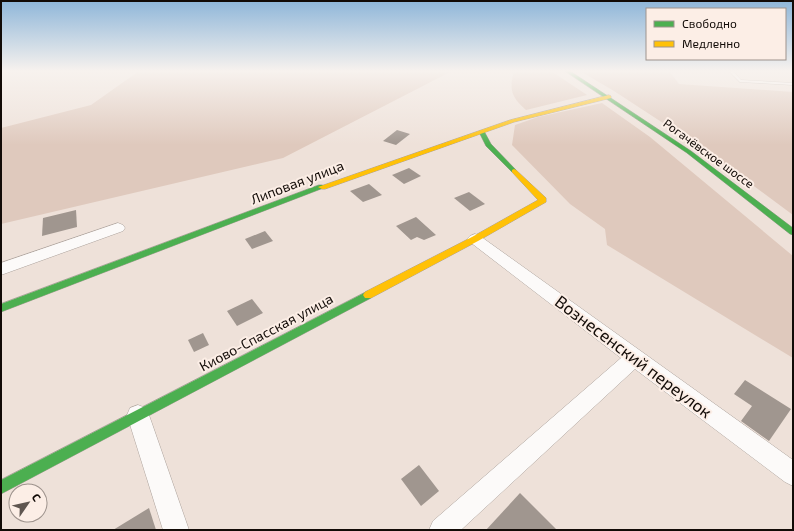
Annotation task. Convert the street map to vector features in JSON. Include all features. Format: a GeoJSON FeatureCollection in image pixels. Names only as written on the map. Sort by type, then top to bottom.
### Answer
{"type":"FeatureCollection","features":[{"type":"Feature","properties":{"kind":"street","name":"Липовая улица"},"geometry":{"type":"LineString","coordinates":[[1,308],[365,171],[533,115],[609,97]]}},
{"type":"Feature","properties":{"kind":"street","name":"Рогачёвское шоссе"},"geometry":{"type":"LineString","coordinates":[[609,97],[689,152],[793,232]]}},
{"type":"Feature","properties":{"kind":"street","name":"Киово-Спасская улица"},"geometry":{"type":"LineString","coordinates":[[1,487],[475,239],[543,200],[488,146],[482,132]]}},
{"type":"Feature","properties":{"kind":"street"},"geometry":{"type":"LineString","coordinates":[[1,269],[118,228]]}},
{"type":"Feature","properties":{"kind":"street","name":"Вознесенский переулок"},"geometry":{"type":"LineString","coordinates":[[475,239],[793,474]]}},
{"type":"Feature","properties":{"kind":"street"},"geometry":{"type":"LineString","coordinates":[[442,530],[635,357]]}},
{"type":"Feature","properties":{"kind":"street"},"geometry":{"type":"LineString","coordinates":[[138,415],[176,530]]}},
{"type":"Feature","properties":{"kind":"shaded area"},"geometry":{"type":"Polygon","coordinates":[[[104,96],[404,96],[283,158],[1,224],[1,128],[91,105],[104,96]]]}},
{"type":"Feature","properties":{"kind":"shaded area"},"geometry":{"type":"Polygon","coordinates":[[[514,96],[584,96],[526,110],[514,96]]]}},
{"type":"Feature","properties":{"kind":"shaded area"},"geometry":{"type":"Polygon","coordinates":[[[621,96],[793,96],[793,215],[709,153],[621,96]]]}},
{"type":"Feature","properties":{"kind":"shaded area"},"geometry":{"type":"Polygon","coordinates":[[[602,103],[650,137],[793,256],[793,358],[607,245],[605,229],[570,204],[512,145],[515,125],[538,117],[602,103]]]}},
{"type":"Feature","properties":{"kind":"building"},"geometry":{"type":"Polygon","coordinates":[[[397,130],[410,134],[396,145],[383,141],[397,130]]]}},
{"type":"Feature","properties":{"kind":"building"},"geometry":{"type":"Polygon","coordinates":[[[409,168],[421,176],[404,184],[392,175],[409,168]]]}},
{"type":"Feature","properties":{"kind":"building"},"geometry":{"type":"Polygon","coordinates":[[[369,184],[382,195],[363,202],[350,191],[369,184]]]}},
{"type":"Feature","properties":{"kind":"building"},"geometry":{"type":"Polygon","coordinates":[[[469,192],[485,204],[470,211],[454,198],[469,192]]]}},
{"type":"Feature","properties":{"kind":"building"},"geometry":{"type":"Polygon","coordinates":[[[76,210],[77,227],[42,236],[43,218],[76,210]]]}},
{"type":"Feature","properties":{"kind":"building"},"geometry":{"type":"Polygon","coordinates":[[[416,217],[436,235],[424,240],[417,237],[411,240],[396,226],[416,217]]]}},
{"type":"Feature","properties":{"kind":"building"},"geometry":{"type":"Polygon","coordinates":[[[265,231],[273,241],[252,249],[245,239],[265,231]]]}},
{"type":"Feature","properties":{"kind":"building"},"geometry":{"type":"Polygon","coordinates":[[[252,299],[263,313],[237,326],[227,311],[252,299]]]}},
{"type":"Feature","properties":{"kind":"building"},"geometry":{"type":"Polygon","coordinates":[[[203,333],[209,345],[194,352],[188,340],[203,333]]]}},
{"type":"Feature","properties":{"kind":"building"},"geometry":{"type":"Polygon","coordinates":[[[745,380],[791,409],[769,441],[741,421],[752,406],[734,394],[745,380]]]}},
{"type":"Feature","properties":{"kind":"building"},"geometry":{"type":"Polygon","coordinates":[[[419,465],[439,491],[421,506],[401,479],[419,465]]]}},
{"type":"Feature","properties":{"kind":"building"},"geometry":{"type":"Polygon","coordinates":[[[520,493],[557,530],[486,530],[520,493]]]}},
{"type":"Feature","properties":{"kind":"building"},"geometry":{"type":"Polygon","coordinates":[[[149,508],[156,530],[113,530],[149,508]]]}},
{"type":"Feature","properties":{"kind":"traffic: fast"},"geometry":{"type":"LineString","coordinates":[[604,96],[689,152],[793,232]]}},
{"type":"Feature","properties":{"kind":"traffic: fast"},"geometry":{"type":"LineString","coordinates":[[482,132],[488,145],[514,171]]}},
{"type":"Feature","properties":{"kind":"traffic: fast"},"geometry":{"type":"LineString","coordinates":[[1,308],[322,187]]}},
{"type":"Feature","properties":{"kind":"traffic: fast"},"geometry":{"type":"LineString","coordinates":[[1,487],[368,295]]}},
{"type":"Feature","properties":{"kind":"traffic: slow"},"geometry":{"type":"LineString","coordinates":[[322,187],[512,121],[609,97]]}},
{"type":"Feature","properties":{"kind":"traffic: slow"},"geometry":{"type":"LineString","coordinates":[[368,295],[475,239],[543,200],[514,171]]}}]}
